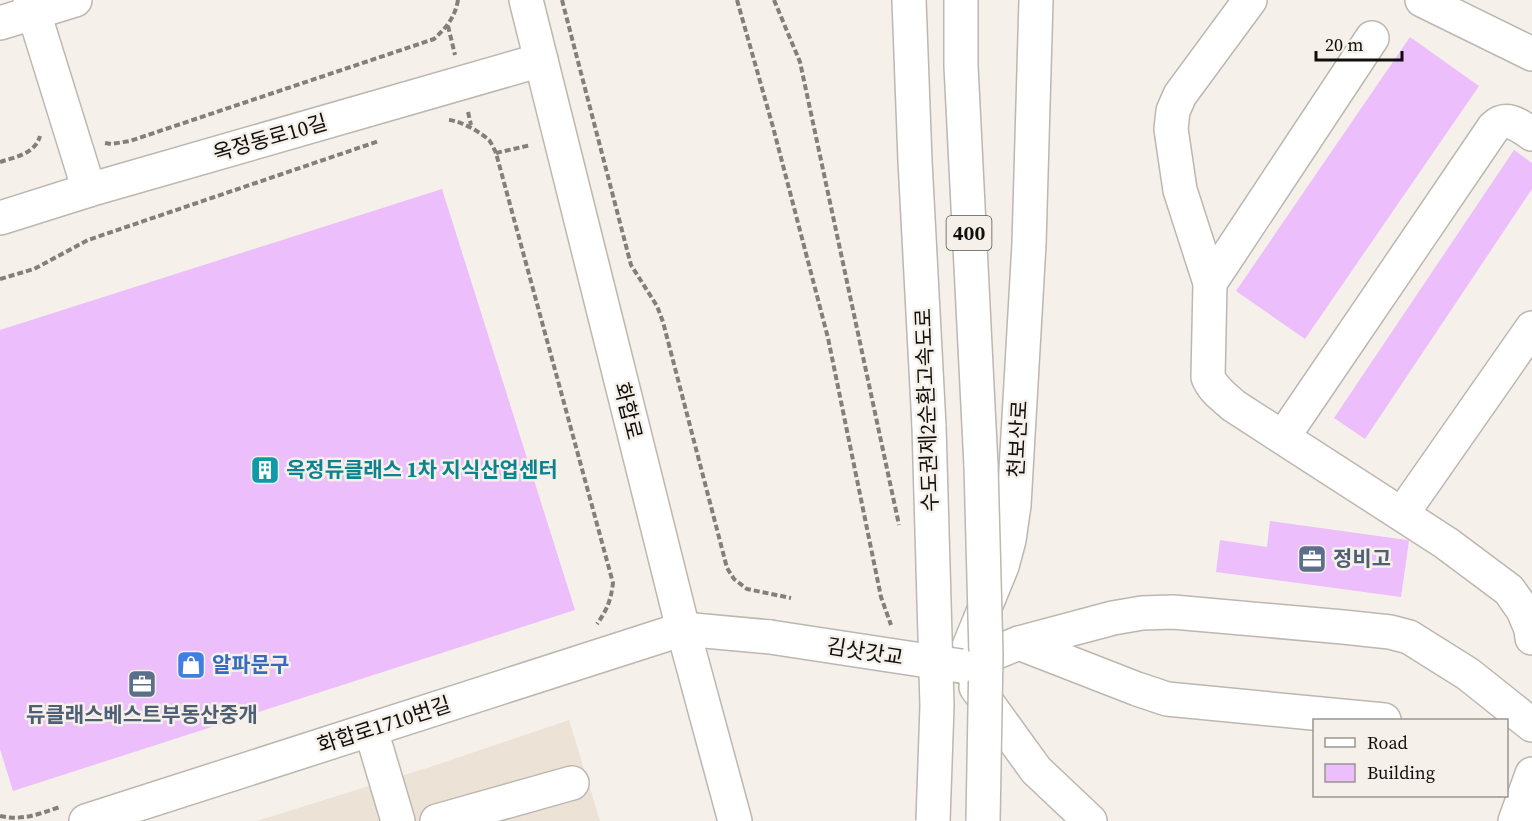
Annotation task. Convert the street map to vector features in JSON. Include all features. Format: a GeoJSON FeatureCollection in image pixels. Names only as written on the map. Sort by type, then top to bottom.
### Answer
{"type":"FeatureCollection","features":[{"type":"Feature","properties":{"kind":"main road"},"geometry":{"type":"LineString","coordinates":[[0,23],[32,6],[75,0]]}},
{"type":"Feature","properties":{"kind":"main road","name":"화합로"},"geometry":{"type":"LineString","coordinates":[[526,0],[683,629],[735,821]]}},
{"type":"Feature","properties":{"kind":"main road","name":"수도권제2순환고속도로"},"geometry":{"type":"LineString","coordinates":[[909,0],[929,426],[938,706],[933,821]]}},
{"type":"Feature","properties":{"kind":"main road","name":"400"},"geometry":{"type":"LineString","coordinates":[[961,0],[961,66],[981,466],[986,654],[983,821]]}},
{"type":"Feature","properties":{"kind":"main road","name":"천보산로"},"geometry":{"type":"LineString","coordinates":[[961,666],[1002,566],[1014,506],[1029,244],[1036,0]]}},
{"type":"Feature","properties":{"kind":"main road"},"geometry":{"type":"LineString","coordinates":[[1250,0],[1180,95],[1173,111],[1171,129],[1180,190],[1210,283],[1208,377],[1210,384],[1234,406],[1446,543],[1509,590],[1529,615]]}},
{"type":"Feature","properties":{"kind":"main road"},"geometry":{"type":"LineString","coordinates":[[1422,0],[1532,54]]}},
{"type":"Feature","properties":{"kind":"main road"},"geometry":{"type":"LineString","coordinates":[[32,6],[89,190]]}},
{"type":"Feature","properties":{"kind":"main road"},"geometry":{"type":"LineString","coordinates":[[1210,283],[1372,38]]}},
{"type":"Feature","properties":{"kind":"main road","name":"옥정동로10길"},"geometry":{"type":"LineString","coordinates":[[0,218],[89,190],[541,60]]}},
{"type":"Feature","properties":{"kind":"main road"},"geometry":{"type":"LineString","coordinates":[[1283,437],[1494,127],[1500,122],[1513,122],[1532,134]]}},
{"type":"Feature","properties":{"kind":"main road"},"geometry":{"type":"LineString","coordinates":[[1401,514],[1532,328]]}},
{"type":"Feature","properties":{"kind":"main road"},"geometry":{"type":"LineString","coordinates":[[1090,821],[1036,770],[961,666],[1019,643],[1113,618],[1142,613],[1173,612],[1390,632],[1409,637],[1468,674],[1532,725]]}},
{"type":"Feature","properties":{"kind":"main road","name":"김삿갓교"},"geometry":{"type":"LineString","coordinates":[[683,629],[770,637],[961,666]]}},
{"type":"Feature","properties":{"kind":"main road","name":"화합로1710번길"},"geometry":{"type":"LineString","coordinates":[[74,814],[371,729],[683,629]]}},
{"type":"Feature","properties":{"kind":"main road"},"geometry":{"type":"LineString","coordinates":[[1019,643],[1167,699],[1373,719]]}},
{"type":"Feature","properties":{"kind":"main road"},"geometry":{"type":"LineString","coordinates":[[371,729],[398,821]]}},
{"type":"Feature","properties":{"kind":"main road"},"geometry":{"type":"LineString","coordinates":[[1508,732],[1532,735]]}},
{"type":"Feature","properties":{"kind":"main road"},"geometry":{"type":"LineString","coordinates":[[1515,821],[1532,774]]}},
{"type":"Feature","properties":{"kind":"main road"},"geometry":{"type":"LineString","coordinates":[[436,821],[482,815],[572,783]]}},
{"type":"Feature","properties":{"kind":"path"},"geometry":{"type":"LineString","coordinates":[[100,141],[111,144],[130,141],[434,39],[448,27],[458,0]]}},
{"type":"Feature","properties":{"kind":"path"},"geometry":{"type":"LineString","coordinates":[[562,0],[631,265],[657,306],[663,322],[727,568],[734,579],[747,589],[791,598]]}},
{"type":"Feature","properties":{"kind":"path"},"geometry":{"type":"LineString","coordinates":[[737,0],[828,338],[881,597],[892,628]]}},
{"type":"Feature","properties":{"kind":"path"},"geometry":{"type":"LineString","coordinates":[[774,0],[800,62],[901,534]]}},
{"type":"Feature","properties":{"kind":"path"},"geometry":{"type":"LineString","coordinates":[[442,120],[455,121],[470,128],[488,139],[496,153],[613,583],[611,599],[605,612],[592,629]]}},
{"type":"Feature","properties":{"kind":"path"},"geometry":{"type":"LineString","coordinates":[[0,162],[27,154],[38,142],[42,128]]}},
{"type":"Feature","properties":{"kind":"path"},"geometry":{"type":"LineString","coordinates":[[0,279],[34,269],[87,240],[386,139]]}},
{"type":"Feature","properties":{"kind":"path"},"geometry":{"type":"LineString","coordinates":[[0,816],[13,819],[74,814]]}},
{"type":"Feature","properties":{"kind":"shaded area"},"geometry":{"type":"Polygon","coordinates":[[[569,720],[600,821],[257,821],[430,767],[569,720]]]}},
{"type":"Feature","properties":{"kind":"building"},"geometry":{"type":"Polygon","coordinates":[[[1410,37],[1479,86],[1305,339],[1236,291],[1410,37]]]}},
{"type":"Feature","properties":{"kind":"building"},"geometry":{"type":"Polygon","coordinates":[[[1514,150],[1532,163],[1532,189],[1365,439],[1334,418],[1514,150]]]}},
{"type":"Feature","properties":{"kind":"building","name":"옥정듀클래스 1차 지식산업센터"},"geometry":{"type":"Polygon","coordinates":[[[442,189],[575,610],[13,791],[0,749],[0,330],[442,189]]]}},
{"type":"Feature","properties":{"kind":"building","name":"정비고"},"geometry":{"type":"Polygon","coordinates":[[[1270,521],[1409,541],[1401,597],[1216,572],[1220,540],[1267,547],[1270,521]]]}},
{"type":"Feature","properties":{"kind":"place","name":"옥정듀클래스 1차 지식산업센터"},"geometry":{"type":"Point","coordinates":[265,470]}},
{"type":"Feature","properties":{"kind":"place","name":"정비고"},"geometry":{"type":"Point","coordinates":[1312,559]}},
{"type":"Feature","properties":{"kind":"place","name":"알파문구"},"geometry":{"type":"Point","coordinates":[191,665]}},
{"type":"Feature","properties":{"kind":"place","name":"듀클래스베스트부동산중개"},"geometry":{"type":"Point","coordinates":[142,684]}}]}
